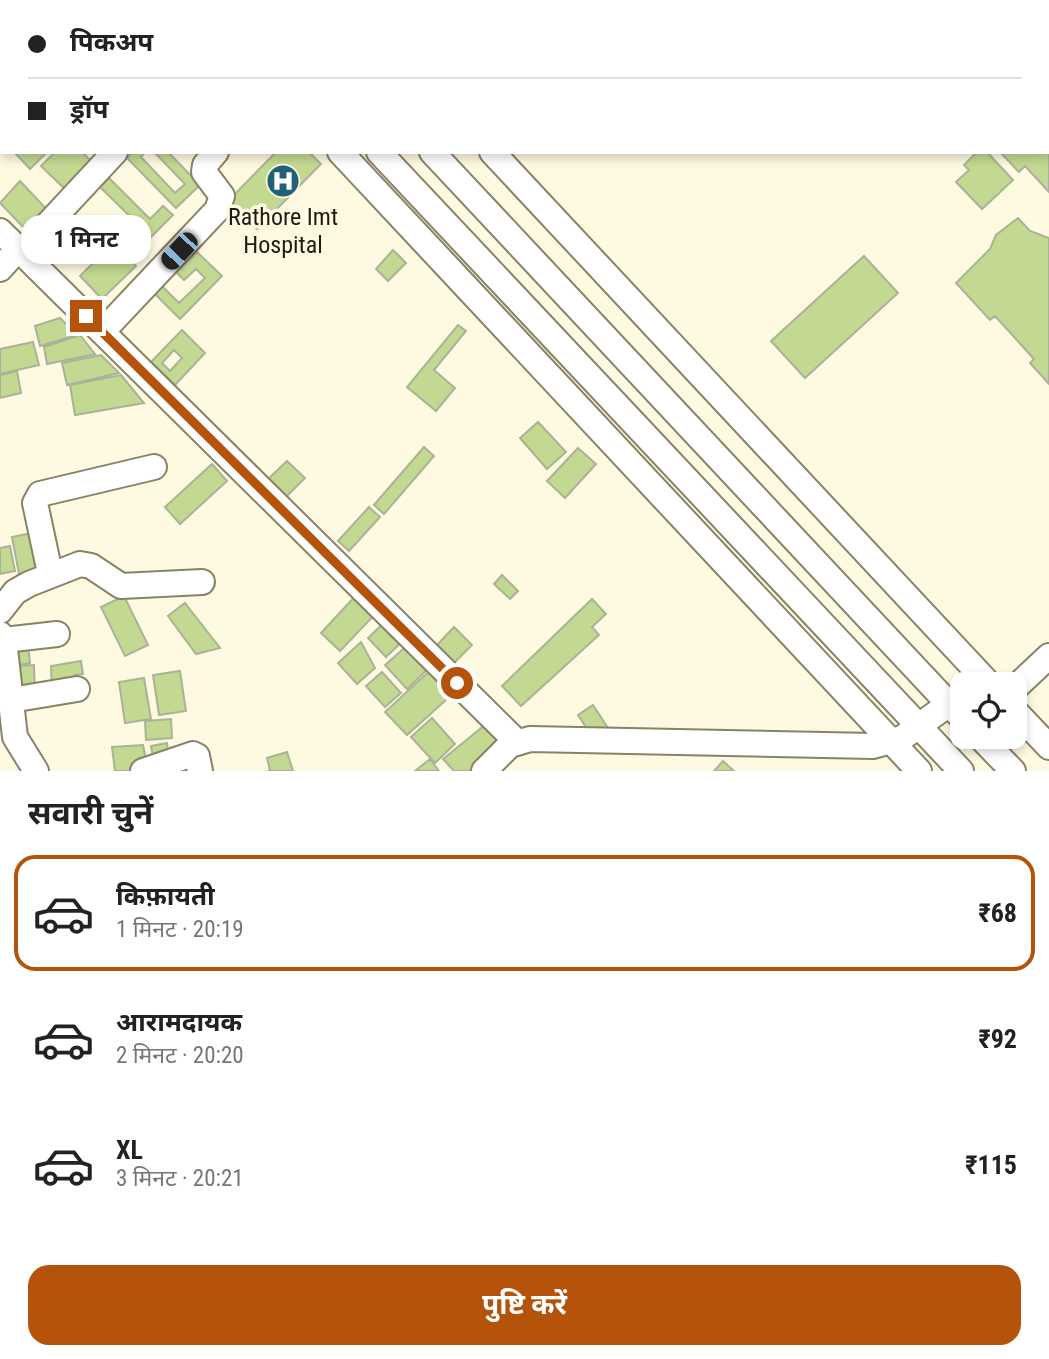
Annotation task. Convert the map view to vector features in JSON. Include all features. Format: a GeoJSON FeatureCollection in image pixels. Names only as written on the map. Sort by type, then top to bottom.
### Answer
{"type":"FeatureCollection","features":[{"type":"Feature","properties":{"kind":"street"},"geometry":{"type":"LineString","coordinates":[[0,269],[113,154]]}},
{"type":"Feature","properties":{"kind":"street"},"geometry":{"type":"LineString","coordinates":[[102,332],[218,210],[222,196],[204,172],[205,165],[214,154]]}},
{"type":"Feature","properties":{"kind":"street"},"geometry":{"type":"LineString","coordinates":[[343,154],[919,771]]}},
{"type":"Feature","properties":{"kind":"street"},"geometry":{"type":"LineString","coordinates":[[381,154],[961,771]]}},
{"type":"Feature","properties":{"kind":"street"},"geometry":{"type":"LineString","coordinates":[[434,154],[950,705]]}},
{"type":"Feature","properties":{"kind":"street"},"geometry":{"type":"LineString","coordinates":[[494,154],[978,672]]}},
{"type":"Feature","properties":{"kind":"street"},"geometry":{"type":"LineString","coordinates":[[0,231],[516,741]]}},
{"type":"Feature","properties":{"kind":"street"},"geometry":{"type":"LineString","coordinates":[[50,573],[35,503],[40,494],[155,467]]}},
{"type":"Feature","properties":{"kind":"street"},"geometry":{"type":"LineString","coordinates":[[0,611],[15,592],[50,573],[86,564],[121,586],[202,582]]}},
{"type":"Feature","properties":{"kind":"street"},"geometry":{"type":"LineString","coordinates":[[36,771],[15,737],[2,637],[57,634]]}},
{"type":"Feature","properties":{"kind":"street"},"geometry":{"type":"LineString","coordinates":[[1027,677],[1049,656]]}},
{"type":"Feature","properties":{"kind":"street"},"geometry":{"type":"LineString","coordinates":[[11,700],[77,690]]}},
{"type":"Feature","properties":{"kind":"street"},"geometry":{"type":"LineString","coordinates":[[484,771],[516,741],[530,739],[855,748],[893,742],[950,714]]}},
{"type":"Feature","properties":{"kind":"street"},"geometry":{"type":"LineString","coordinates":[[1027,724],[1049,747]]}},
{"type":"Feature","properties":{"kind":"street"},"geometry":{"type":"LineString","coordinates":[[992,749],[1013,771]]}},
{"type":"Feature","properties":{"kind":"street"},"geometry":{"type":"LineString","coordinates":[[143,771],[193,754],[197,756],[201,771]]}},
{"type":"Feature","properties":{"kind":"building"},"geometry":{"type":"Polygon","coordinates":[[[16,154],[45,154],[30,169],[16,154]]]}},
{"type":"Feature","properties":{"kind":"building"},"geometry":{"type":"Polygon","coordinates":[[[53,154],[84,154],[98,168],[71,195],[41,166],[53,154]]]}},
{"type":"Feature","properties":{"kind":"building"},"geometry":{"type":"Polygon","coordinates":[[[131,154],[143,154],[141,157],[175,193],[185,184],[156,154],[170,154],[200,185],[176,208],[127,158],[131,154]]]}},
{"type":"Feature","properties":{"kind":"building"},"geometry":{"type":"Polygon","coordinates":[[[274,154],[311,154],[321,164],[257,229],[228,201],[274,154]]]}},
{"type":"Feature","properties":{"kind":"building"},"geometry":{"type":"Polygon","coordinates":[[[975,154],[989,154],[1013,180],[982,209],[956,182],[969,170],[964,165],[975,154]]]}},
{"type":"Feature","properties":{"kind":"building"},"geometry":{"type":"Polygon","coordinates":[[[1002,154],[1049,154],[1049,192],[1025,166],[1019,172],[1002,154]]]}},
{"type":"Feature","properties":{"kind":"building"},"geometry":{"type":"Polygon","coordinates":[[[109,178],[150,219],[163,206],[173,215],[151,237],[100,187],[109,178]]]}},
{"type":"Feature","properties":{"kind":"building"},"geometry":{"type":"Polygon","coordinates":[[[20,181],[52,215],[31,235],[0,203],[20,181]]]}},
{"type":"Feature","properties":{"kind":"building"},"geometry":{"type":"Polygon","coordinates":[[[1018,218],[1030,231],[1049,238],[1049,384],[1030,363],[1034,359],[995,316],[990,320],[956,283],[990,249],[996,235],[1018,218]]]}},
{"type":"Feature","properties":{"kind":"building"},"geometry":{"type":"Polygon","coordinates":[[[113,243],[136,266],[102,299],[80,276],[113,243]]]}},
{"type":"Feature","properties":{"kind":"building"},"geometry":{"type":"Polygon","coordinates":[[[393,250],[406,263],[388,281],[376,269],[393,250]]]}},
{"type":"Feature","properties":{"kind":"building"},"geometry":{"type":"Polygon","coordinates":[[[197,252],[222,276],[180,319],[154,293],[162,286],[179,303],[205,278],[196,269],[184,280],[176,272],[197,252]]]}},
{"type":"Feature","properties":{"kind":"building"},"geometry":{"type":"Polygon","coordinates":[[[864,256],[898,293],[805,378],[771,341],[864,256]]]}},
{"type":"Feature","properties":{"kind":"building"},"geometry":{"type":"Polygon","coordinates":[[[60,318],[77,335],[40,346],[35,326],[60,318]]]}},
{"type":"Feature","properties":{"kind":"building"},"geometry":{"type":"Polygon","coordinates":[[[458,325],[466,331],[434,370],[455,388],[436,411],[407,387],[458,325]]]}},
{"type":"Feature","properties":{"kind":"building"},"geometry":{"type":"Polygon","coordinates":[[[182,330],[205,353],[175,385],[151,362],[182,330]],[[174,350],[162,363],[170,371],[182,358],[174,350]]]}},
{"type":"Feature","properties":{"kind":"building"},"geometry":{"type":"Polygon","coordinates":[[[80,335],[95,354],[47,364],[44,347],[80,335]]]}},
{"type":"Feature","properties":{"kind":"building"},"geometry":{"type":"Polygon","coordinates":[[[33,342],[39,365],[0,374],[0,349],[33,342]]]}},
{"type":"Feature","properties":{"kind":"building"},"geometry":{"type":"Polygon","coordinates":[[[101,355],[119,373],[67,385],[62,363],[101,355]]]}},
{"type":"Feature","properties":{"kind":"building"},"geometry":{"type":"Polygon","coordinates":[[[17,371],[21,393],[0,398],[0,375],[17,371]]]}},
{"type":"Feature","properties":{"kind":"building"},"geometry":{"type":"Polygon","coordinates":[[[121,375],[144,403],[75,415],[70,385],[121,375]]]}},
{"type":"Feature","properties":{"kind":"building"},"geometry":{"type":"Polygon","coordinates":[[[538,422],[566,452],[547,469],[520,438],[538,422]]]}},
{"type":"Feature","properties":{"kind":"building"},"geometry":{"type":"Polygon","coordinates":[[[424,447],[434,456],[384,514],[374,505],[424,447]]]}},
{"type":"Feature","properties":{"kind":"building"},"geometry":{"type":"Polygon","coordinates":[[[578,448],[596,464],[565,498],[547,481],[578,448]]]}},
{"type":"Feature","properties":{"kind":"building"},"geometry":{"type":"Polygon","coordinates":[[[287,461],[305,478],[283,500],[265,482],[287,461]]]}},
{"type":"Feature","properties":{"kind":"building"},"geometry":{"type":"Polygon","coordinates":[[[212,464],[227,481],[180,524],[165,507],[212,464]]]}},
{"type":"Feature","properties":{"kind":"building"},"geometry":{"type":"Polygon","coordinates":[[[369,507],[380,517],[349,551],[338,541],[369,507]]]}},
{"type":"Feature","properties":{"kind":"building"},"geometry":{"type":"Polygon","coordinates":[[[41,531],[46,573],[20,579],[12,537],[41,531]]]}},
{"type":"Feature","properties":{"kind":"building"},"geometry":{"type":"Polygon","coordinates":[[[10,546],[15,571],[0,574],[0,548],[10,546]]]}},
{"type":"Feature","properties":{"kind":"building"},"geometry":{"type":"Polygon","coordinates":[[[502,575],[518,591],[510,599],[494,584],[502,575]]]}},
{"type":"Feature","properties":{"kind":"building"},"geometry":{"type":"Polygon","coordinates":[[[360,591],[379,610],[340,651],[321,633],[360,591]]]}},
{"type":"Feature","properties":{"kind":"building"},"geometry":{"type":"Polygon","coordinates":[[[124,596],[148,645],[125,656],[101,607],[124,596]]]}},
{"type":"Feature","properties":{"kind":"building"},"geometry":{"type":"Polygon","coordinates":[[[592,599],[606,614],[592,627],[599,635],[521,706],[502,686],[592,599]]]}},
{"type":"Feature","properties":{"kind":"building"},"geometry":{"type":"Polygon","coordinates":[[[185,603],[220,648],[196,654],[168,616],[185,603]]]}},
{"type":"Feature","properties":{"kind":"building"},"geometry":{"type":"Polygon","coordinates":[[[389,618],[407,637],[386,657],[368,638],[389,618]]]}},
{"type":"Feature","properties":{"kind":"building"},"geometry":{"type":"Polygon","coordinates":[[[454,627],[472,645],[454,663],[437,645],[454,627]]]}},
{"type":"Feature","properties":{"kind":"building"},"geometry":{"type":"Polygon","coordinates":[[[361,642],[375,668],[357,684],[338,663],[361,642]]]}},
{"type":"Feature","properties":{"kind":"building"},"geometry":{"type":"Polygon","coordinates":[[[411,642],[433,664],[407,689],[385,665],[411,642]]]}},
{"type":"Feature","properties":{"kind":"building"},"geometry":{"type":"Polygon","coordinates":[[[28,645],[30,663],[14,666],[11,647],[28,645]]]}},
{"type":"Feature","properties":{"kind":"building"},"geometry":{"type":"Polygon","coordinates":[[[81,661],[83,674],[75,675],[75,688],[52,692],[51,666],[81,661]]]}},
{"type":"Feature","properties":{"kind":"building"},"geometry":{"type":"Polygon","coordinates":[[[34,665],[35,695],[19,696],[17,666],[34,665]]]}},
{"type":"Feature","properties":{"kind":"building"},"geometry":{"type":"Polygon","coordinates":[[[434,667],[456,691],[407,735],[385,712],[434,667]]]}},
{"type":"Feature","properties":{"kind":"building"},"geometry":{"type":"Polygon","coordinates":[[[180,671],[186,711],[159,715],[153,675],[180,671]]]}},
{"type":"Feature","properties":{"kind":"building"},"geometry":{"type":"Polygon","coordinates":[[[382,672],[401,693],[385,707],[366,686],[382,672]]]}},
{"type":"Feature","properties":{"kind":"building"},"geometry":{"type":"Polygon","coordinates":[[[144,678],[151,719],[125,723],[119,682],[144,678]]]}},
{"type":"Feature","properties":{"kind":"building"},"geometry":{"type":"Polygon","coordinates":[[[593,705],[608,728],[593,738],[578,715],[593,705]]]}},
{"type":"Feature","properties":{"kind":"building"},"geometry":{"type":"Polygon","coordinates":[[[432,718],[455,744],[435,763],[411,737],[432,718]]]}},
{"type":"Feature","properties":{"kind":"building"},"geometry":{"type":"Polygon","coordinates":[[[171,719],[172,738],[146,740],[145,721],[171,719]]]}},
{"type":"Feature","properties":{"kind":"building"},"geometry":{"type":"Polygon","coordinates":[[[491,720],[508,740],[478,771],[454,771],[443,759],[491,720]]]}},
{"type":"Feature","properties":{"kind":"building"},"geometry":{"type":"Polygon","coordinates":[[[167,743],[169,759],[154,762],[151,746],[167,743]]]}},
{"type":"Feature","properties":{"kind":"building"},"geometry":{"type":"Polygon","coordinates":[[[143,745],[147,764],[130,771],[115,771],[112,747],[143,745]]]}},
{"type":"Feature","properties":{"kind":"building"},"geometry":{"type":"Polygon","coordinates":[[[287,752],[293,771],[268,771],[267,758],[287,752]]]}},
{"type":"Feature","properties":{"kind":"building"},"geometry":{"type":"Polygon","coordinates":[[[430,759],[439,771],[415,771],[430,759]]]}},
{"type":"Feature","properties":{"kind":"building"},"geometry":{"type":"Polygon","coordinates":[[[723,761],[734,771],[714,771],[723,761]]]}},
{"type":"Feature","properties":{"kind":"place","name":"Rathore Imt Hospital"},"geometry":{"type":"Point","coordinates":[283,181]}},
{"type":"Feature","properties":{"kind":"route"},"geometry":{"type":"LineString","coordinates":[[86,316],[457,683]]}}]}
